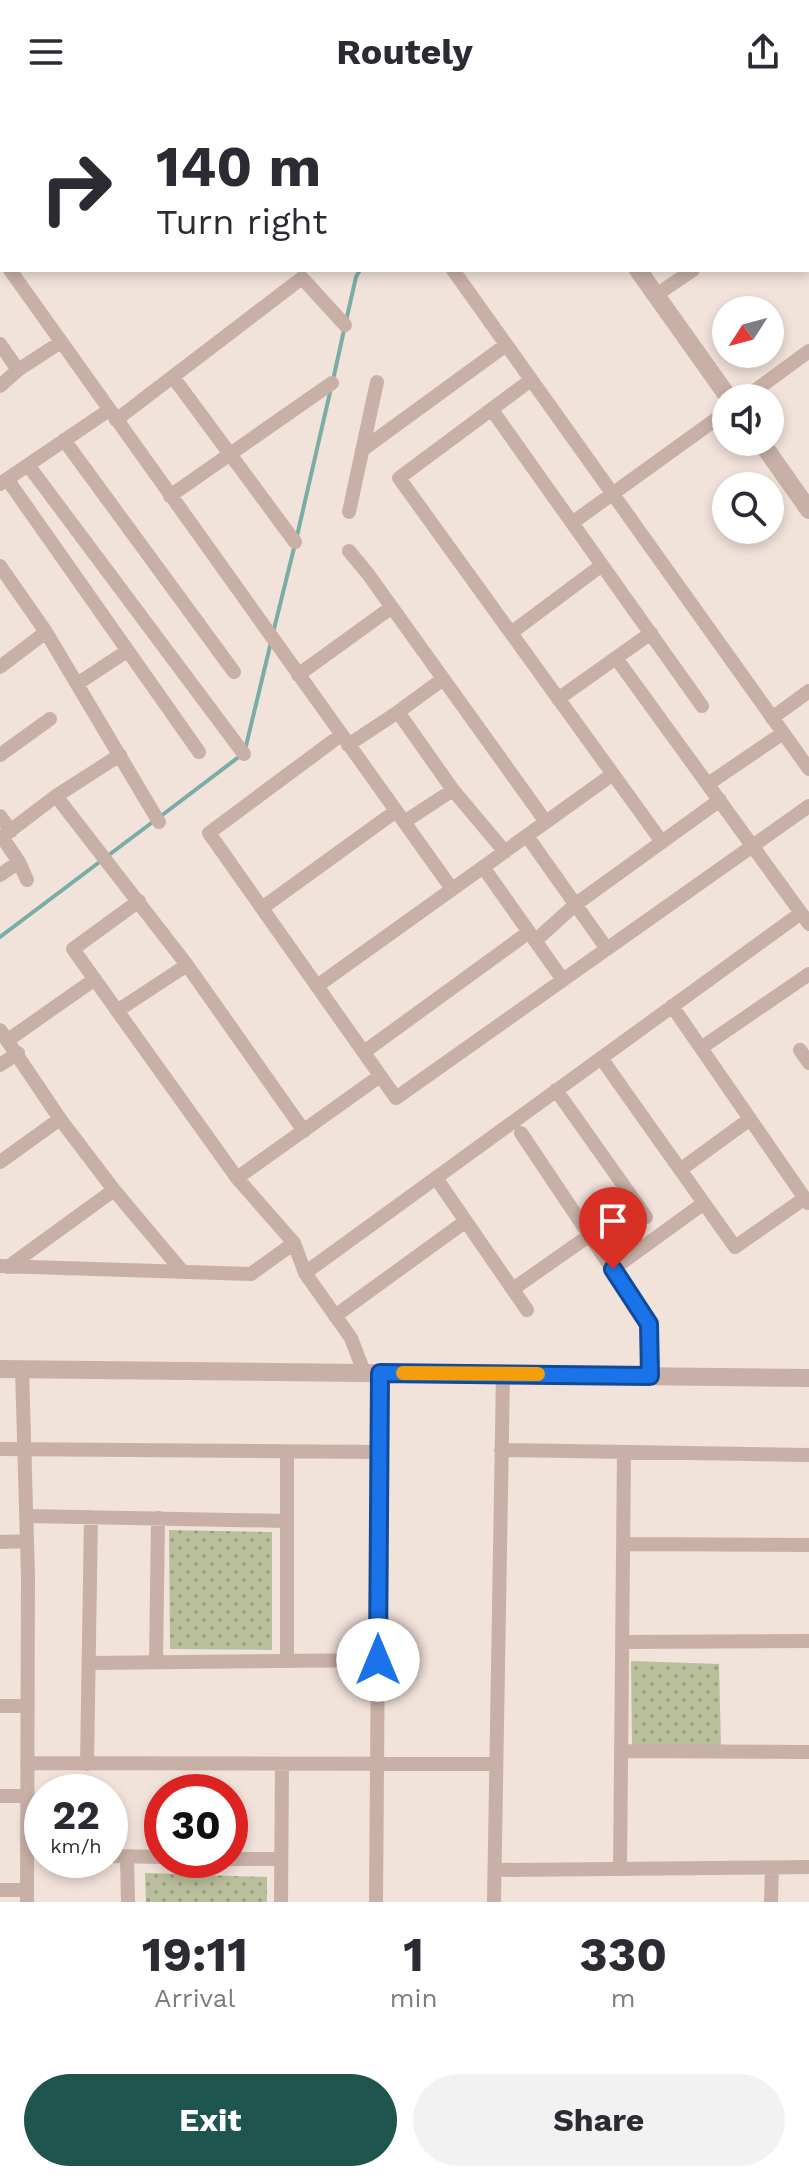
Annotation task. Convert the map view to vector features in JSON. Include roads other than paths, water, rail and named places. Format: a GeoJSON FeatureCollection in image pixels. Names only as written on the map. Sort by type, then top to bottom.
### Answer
{"type":"FeatureCollection","features":[{"type":"Feature","properties":{"kind":"street"},"geometry":{"type":"LineString","coordinates":[[11,272],[452,889]]}},
{"type":"Feature","properties":{"kind":"street"},"geometry":{"type":"LineString","coordinates":[[454,272],[809,769]]}},
{"type":"Feature","properties":{"kind":"street"},"geometry":{"type":"LineString","coordinates":[[639,272],[719,384]]}},
{"type":"Feature","properties":{"kind":"street"},"geometry":{"type":"LineString","coordinates":[[656,295],[690,272]]}},
{"type":"Feature","properties":{"kind":"street"},"geometry":{"type":"LineString","coordinates":[[199,752],[4,482],[64,440],[113,415],[173,377],[302,278],[345,325]]}},
{"type":"Feature","properties":{"kind":"street"},"geometry":{"type":"LineString","coordinates":[[0,386],[18,370],[61,342]]}},
{"type":"Feature","properties":{"kind":"street"},"geometry":{"type":"LineString","coordinates":[[0,344],[18,370]]}},
{"type":"Feature","properties":{"kind":"street"},"geometry":{"type":"LineString","coordinates":[[362,450],[506,345]]}},
{"type":"Feature","properties":{"kind":"street"},"geometry":{"type":"LineString","coordinates":[[764,384],[809,351]]}},
{"type":"Feature","properties":{"kind":"street"},"geometry":{"type":"LineString","coordinates":[[173,377],[295,542]]}},
{"type":"Feature","properties":{"kind":"street"},"geometry":{"type":"LineString","coordinates":[[531,380],[399,478],[662,842]]}},
{"type":"Feature","properties":{"kind":"street"},"geometry":{"type":"LineString","coordinates":[[349,512],[377,382]]}},
{"type":"Feature","properties":{"kind":"street"},"geometry":{"type":"LineString","coordinates":[[170,496],[332,383]]}},
{"type":"Feature","properties":{"kind":"street"},"geometry":{"type":"LineString","coordinates":[[492,410],[702,706]]}},
{"type":"Feature","properties":{"kind":"street"},"geometry":{"type":"LineString","coordinates":[[572,523],[712,422]]}},
{"type":"Feature","properties":{"kind":"street"},"geometry":{"type":"LineString","coordinates":[[64,440],[234,672]]}},
{"type":"Feature","properties":{"kind":"street"},"geometry":{"type":"LineString","coordinates":[[771,456],[809,510]]}},
{"type":"Feature","properties":{"kind":"street"},"geometry":{"type":"LineString","coordinates":[[28,465],[244,754]]}},
{"type":"Feature","properties":{"kind":"street"},"geometry":{"type":"LineString","coordinates":[[349,551],[546,822]]}},
{"type":"Feature","properties":{"kind":"street"},"geometry":{"type":"LineString","coordinates":[[511,633],[602,565]]}},
{"type":"Feature","properties":{"kind":"street"},"geometry":{"type":"LineString","coordinates":[[0,566],[46,632],[159,822]]}},
{"type":"Feature","properties":{"kind":"street"},"geometry":{"type":"LineString","coordinates":[[298,675],[392,607]]}},
{"type":"Feature","properties":{"kind":"street"},"geometry":{"type":"LineString","coordinates":[[0,667],[46,632]]}},
{"type":"Feature","properties":{"kind":"street"},"geometry":{"type":"LineString","coordinates":[[558,699],[651,633]]}},
{"type":"Feature","properties":{"kind":"street"},"geometry":{"type":"LineString","coordinates":[[77,684],[127,651]]}},
{"type":"Feature","properties":{"kind":"street"},"geometry":{"type":"LineString","coordinates":[[305,1273],[672,1006],[807,921],[616,658]]}},
{"type":"Feature","properties":{"kind":"street"},"geometry":{"type":"LineString","coordinates":[[443,679],[398,712],[345,740],[209,833],[396,1098],[809,806]]}},
{"type":"Feature","properties":{"kind":"street"},"geometry":{"type":"LineString","coordinates":[[772,718],[809,691]]}},
{"type":"Feature","properties":{"kind":"street"},"geometry":{"type":"LineString","coordinates":[[398,712],[453,790],[505,852]]}},
{"type":"Feature","properties":{"kind":"street"},"geometry":{"type":"LineString","coordinates":[[0,755],[50,719]]}},
{"type":"Feature","properties":{"kind":"street"},"geometry":{"type":"LineString","coordinates":[[708,784],[783,733]]}},
{"type":"Feature","properties":{"kind":"street"},"geometry":{"type":"LineString","coordinates":[[27,880],[2,837],[56,796],[120,755]]}},
{"type":"Feature","properties":{"kind":"street"},"geometry":{"type":"LineString","coordinates":[[317,986],[613,774]]}},
{"type":"Feature","properties":{"kind":"street"},"geometry":{"type":"LineString","coordinates":[[262,908],[400,816],[453,790]]}},
{"type":"Feature","properties":{"kind":"street"},"geometry":{"type":"LineString","coordinates":[[56,796],[187,965],[304,1131]]}},
{"type":"Feature","properties":{"kind":"street"},"geometry":{"type":"LineString","coordinates":[[364,1052],[720,800]]}},
{"type":"Feature","properties":{"kind":"street"},"geometry":{"type":"LineString","coordinates":[[0,816],[11,831]]}},
{"type":"Feature","properties":{"kind":"street"},"geometry":{"type":"LineString","coordinates":[[527,836],[607,949]]}},
{"type":"Feature","properties":{"kind":"street"},"geometry":{"type":"LineString","coordinates":[[0,875],[19,862]]}},
{"type":"Feature","properties":{"kind":"street"},"geometry":{"type":"LineString","coordinates":[[483,867],[563,980]]}},
{"type":"Feature","properties":{"kind":"street"},"geometry":{"type":"LineString","coordinates":[[139,901],[73,949],[237,1178],[294,1243],[305,1273],[372,1372],[380,1452],[376,1902]]}},
{"type":"Feature","properties":{"kind":"street"},"geometry":{"type":"LineString","coordinates":[[117,1011],[187,965]]}},
{"type":"Feature","properties":{"kind":"street"},"geometry":{"type":"LineString","coordinates":[[701,1048],[809,974]]}},
{"type":"Feature","properties":{"kind":"street"},"geometry":{"type":"LineString","coordinates":[[95,979],[4,1035],[60,1119],[182,1271]]}},
{"type":"Feature","properties":{"kind":"street"},"geometry":{"type":"LineString","coordinates":[[601,1058],[735,1247],[807,1201],[672,1006]]}},
{"type":"Feature","properties":{"kind":"street"},"geometry":{"type":"LineString","coordinates":[[800,1050],[809,1063]]}},
{"type":"Feature","properties":{"kind":"street"},"geometry":{"type":"LineString","coordinates":[[0,1065],[18,1053]]}},
{"type":"Feature","properties":{"kind":"street"},"geometry":{"type":"LineString","coordinates":[[237,1178],[380,1076]]}},
{"type":"Feature","properties":{"kind":"street"},"geometry":{"type":"LineString","coordinates":[[556,1090],[646,1217]]}},
{"type":"Feature","properties":{"kind":"street"},"geometry":{"type":"LineString","coordinates":[[0,1162],[60,1119]]}},
{"type":"Feature","properties":{"kind":"street"},"geometry":{"type":"LineString","coordinates":[[680,1170],[750,1119]]}},
{"type":"Feature","properties":{"kind":"street"},"geometry":{"type":"LineString","coordinates":[[521,1133],[649,1324],[650,1376]]}},
{"type":"Feature","properties":{"kind":"street"},"geometry":{"type":"LineString","coordinates":[[436,1178],[527,1310]]}},
{"type":"Feature","properties":{"kind":"street"},"geometry":{"type":"LineString","coordinates":[[4,1267],[114,1190]]}},
{"type":"Feature","properties":{"kind":"street"},"geometry":{"type":"LineString","coordinates":[[613,1269],[704,1203]]}},
{"type":"Feature","properties":{"kind":"street"},"geometry":{"type":"LineString","coordinates":[[335,1316],[466,1221]]}},
{"type":"Feature","properties":{"kind":"street"},"geometry":{"type":"LineString","coordinates":[[513,1289],[590,1235]]}},
{"type":"Feature","properties":{"kind":"street"},"geometry":{"type":"LineString","coordinates":[[4,1267],[251,1274],[294,1243]]}},
{"type":"Feature","properties":{"kind":"street"},"geometry":{"type":"LineString","coordinates":[[0,1369],[809,1378]]}},
{"type":"Feature","properties":{"kind":"street"},"geometry":{"type":"LineString","coordinates":[[22,1369],[27,1541],[27,1774]]}},
{"type":"Feature","properties":{"kind":"street"},"geometry":{"type":"LineString","coordinates":[[494,1902],[503,1374]]}},
{"type":"Feature","properties":{"kind":"street"},"geometry":{"type":"LineString","coordinates":[[0,1449],[380,1452]]}},
{"type":"Feature","properties":{"kind":"street"},"geometry":{"type":"LineString","coordinates":[[501,1450],[809,1455]]}},
{"type":"Feature","properties":{"kind":"street"},"geometry":{"type":"LineString","coordinates":[[287,1452],[287,1661]]}},
{"type":"Feature","properties":{"kind":"street"},"geometry":{"type":"LineString","coordinates":[[620,1869],[624,1452]]}},
{"type":"Feature","properties":{"kind":"street"},"geometry":{"type":"LineString","coordinates":[[26,1516],[287,1521]]}},
{"type":"Feature","properties":{"kind":"street"},"geometry":{"type":"LineString","coordinates":[[87,1764],[91,1517]]}},
{"type":"Feature","properties":{"kind":"street"},"geometry":{"type":"LineString","coordinates":[[156,1662],[158,1518]]}},
{"type":"Feature","properties":{"kind":"street"},"geometry":{"type":"LineString","coordinates":[[0,1542],[27,1541]]}},
{"type":"Feature","properties":{"kind":"street"},"geometry":{"type":"LineString","coordinates":[[624,1544],[809,1545]]}},
{"type":"Feature","properties":{"kind":"street"},"geometry":{"type":"LineString","coordinates":[[623,1642],[809,1641]]}},
{"type":"Feature","properties":{"kind":"street"},"geometry":{"type":"LineString","coordinates":[[89,1663],[378,1660]]}},
{"type":"Feature","properties":{"kind":"street"},"geometry":{"type":"LineString","coordinates":[[0,1706],[27,1706]]}},
{"type":"Feature","properties":{"kind":"street"},"geometry":{"type":"LineString","coordinates":[[622,1751],[809,1752]]}},
{"type":"Feature","properties":{"kind":"street"},"geometry":{"type":"LineString","coordinates":[[27,1763],[496,1764]]}},
{"type":"Feature","properties":{"kind":"street"},"geometry":{"type":"LineString","coordinates":[[281,1902],[282,1764]]}},
{"type":"Feature","properties":{"kind":"street"},"geometry":{"type":"LineString","coordinates":[[0,1796],[24,1796]]}},
{"type":"Feature","properties":{"kind":"street"},"geometry":{"type":"LineString","coordinates":[[248,1859],[281,1859]]}},
{"type":"Feature","properties":{"kind":"street"},"geometry":{"type":"LineString","coordinates":[[495,1870],[809,1867]]}},
{"type":"Feature","properties":{"kind":"street"},"geometry":{"type":"LineString","coordinates":[[771,1902],[772,1868]]}},
{"type":"Feature","properties":{"kind":"street"},"geometry":{"type":"LineString","coordinates":[[127,1878],[128,1902]]}},
{"type":"Feature","properties":{"kind":"street"},"geometry":{"type":"LineString","coordinates":[[0,1890],[27,1896]]}},
{"type":"Feature","properties":{"kind":"waterway"},"geometry":{"type":"LineString","coordinates":[[346,321],[359,272]]}},
{"type":"Feature","properties":{"kind":"waterway"},"geometry":{"type":"LineString","coordinates":[[333,380],[344,330]]}},
{"type":"Feature","properties":{"kind":"waterway"},"geometry":{"type":"LineString","coordinates":[[297,536],[331,388]]}},
{"type":"Feature","properties":{"kind":"waterway"},"geometry":{"type":"LineString","coordinates":[[273,633],[295,544]]}},
{"type":"Feature","properties":{"kind":"waterway"},"geometry":{"type":"LineString","coordinates":[[245,750],[271,642]]}},
{"type":"Feature","properties":{"kind":"waterway"},"geometry":{"type":"LineString","coordinates":[[161,816],[240,756]]}},
{"type":"Feature","properties":{"kind":"waterway"},"geometry":{"type":"LineString","coordinates":[[0,937],[154,821]]}}]}
